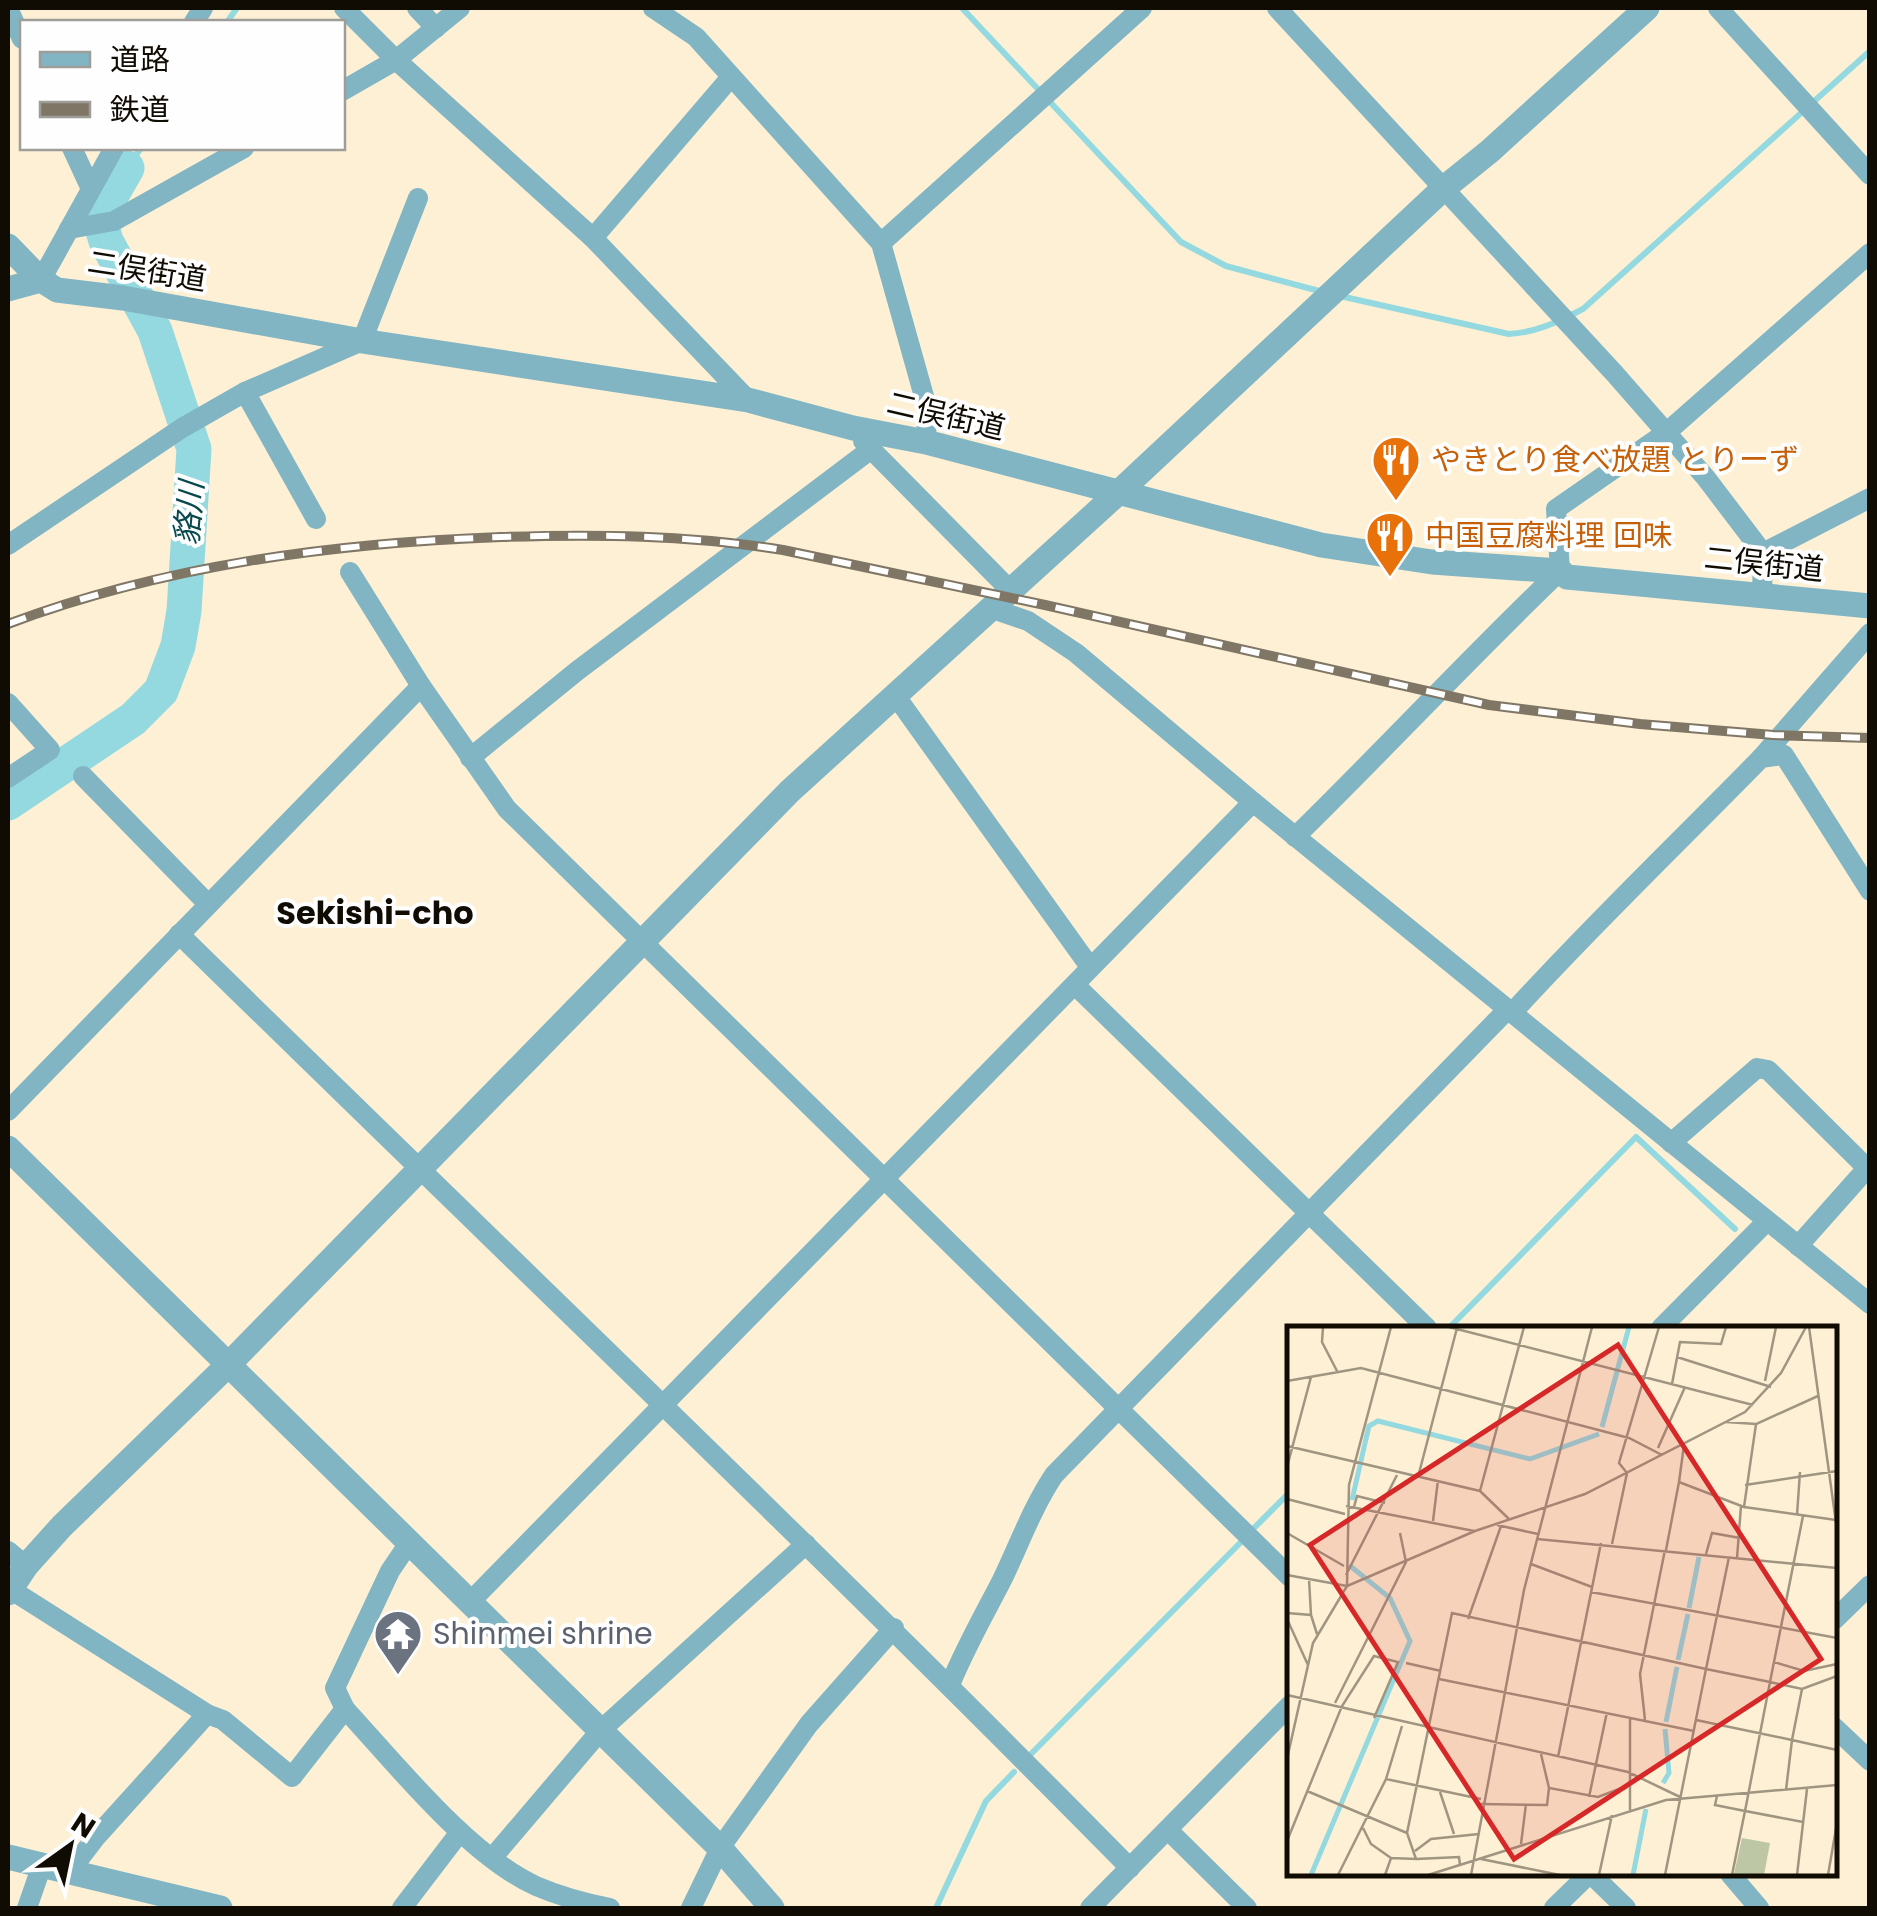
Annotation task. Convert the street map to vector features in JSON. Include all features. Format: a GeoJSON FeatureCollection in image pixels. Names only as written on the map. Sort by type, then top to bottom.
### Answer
{"type":"FeatureCollection","features":[{"type":"Feature","properties":{"kind":"street"},"geometry":{"type":"LineString","coordinates":[[8,8],[20,35]]}},
{"type":"Feature","properties":{"kind":"street"},"geometry":{"type":"LineString","coordinates":[[344,8],[593,238],[748,400]]}},
{"type":"Feature","properties":{"kind":"street"},"geometry":{"type":"LineString","coordinates":[[418,8],[436,28]]}},
{"type":"Feature","properties":{"kind":"street"},"geometry":{"type":"LineString","coordinates":[[345,89],[396,60],[460,8]]}},
{"type":"Feature","properties":{"kind":"street"},"geometry":{"type":"LineString","coordinates":[[653,8],[696,37],[880,243],[927,408],[926,442]]}},
{"type":"Feature","properties":{"kind":"street"},"geometry":{"type":"LineString","coordinates":[[880,243],[1142,8]]}},
{"type":"Feature","properties":{"kind":"street"},"geometry":{"type":"LineString","coordinates":[[1278,8],[1668,432],[1764,552],[1762,597]]}},
{"type":"Feature","properties":{"kind":"street"},"geometry":{"type":"LineString","coordinates":[[345,1708],[292,1778],[223,1720],[206,1714],[9,1591],[17,1558],[62,1526],[228,1365],[790,791],[1444,188],[1647,8]]}},
{"type":"Feature","properties":{"kind":"street"},"geometry":{"type":"LineString","coordinates":[[1718,8],[1870,175]]}},
{"type":"Feature","properties":{"kind":"street"},"geometry":{"type":"LineString","coordinates":[[593,238],[730,77]]}},
{"type":"Feature","properties":{"kind":"street"},"geometry":{"type":"LineString","coordinates":[[73,150],[91,189]]}},
{"type":"Feature","properties":{"kind":"street"},"geometry":{"type":"LineString","coordinates":[[8,246],[41,280],[78,227],[91,189],[113,150]]}},
{"type":"Feature","properties":{"kind":"street"},"geometry":{"type":"LineString","coordinates":[[78,227],[114,221],[240,150]]}},
{"type":"Feature","properties":{"kind":"street"},"geometry":{"type":"LineString","coordinates":[[8,545],[188,425],[245,392],[362,342],[418,198]]}},
{"type":"Feature","properties":{"kind":"street"},"geometry":{"type":"LineString","coordinates":[[1296,837],[1407,727],[1481,646],[1560,571],[1556,509],[1668,432],[1870,252]]}},
{"type":"Feature","properties":{"kind":"street","name":"二俣街道"},"geometry":{"type":"LineString","coordinates":[[8,289],[41,280],[57,290],[156,303],[362,342],[748,400],[853,428],[926,442],[1320,546],[1432,562],[1560,571],[1567,578],[1870,606]]}},
{"type":"Feature","properties":{"kind":"street"},"geometry":{"type":"LineString","coordinates":[[245,392],[316,519]]}},
{"type":"Feature","properties":{"kind":"street"},"geometry":{"type":"LineString","coordinates":[[853,428],[870,450],[1010,590]]}},
{"type":"Feature","properties":{"kind":"street"},"geometry":{"type":"LineString","coordinates":[[470,758],[870,450]]}},
{"type":"Feature","properties":{"kind":"street"},"geometry":{"type":"LineString","coordinates":[[1764,552],[1870,498]]}},
{"type":"Feature","properties":{"kind":"street"},"geometry":{"type":"LineString","coordinates":[[350,572],[421,686],[506,809],[1287,1573]]}},
{"type":"Feature","properties":{"kind":"street"},"geometry":{"type":"LineString","coordinates":[[990,608],[1028,620],[1076,653],[1870,1304]]}},
{"type":"Feature","properties":{"kind":"street"},"geometry":{"type":"LineString","coordinates":[[950,1685],[970,1635],[1002,1579],[1040,1495],[1054,1476],[1761,758],[1870,633]]}},
{"type":"Feature","properties":{"kind":"street"},"geometry":{"type":"LineString","coordinates":[[8,1111],[421,686]]}},
{"type":"Feature","properties":{"kind":"street"},"geometry":{"type":"LineString","coordinates":[[895,695],[1090,967]]}},
{"type":"Feature","properties":{"kind":"street"},"geometry":{"type":"LineString","coordinates":[[8,704],[50,750],[8,778]]}},
{"type":"Feature","properties":{"kind":"street"},"geometry":{"type":"LineString","coordinates":[[1761,758],[1784,754],[1870,892]]}},
{"type":"Feature","properties":{"kind":"street"},"geometry":{"type":"LineString","coordinates":[[82,776],[208,904]]}},
{"type":"Feature","properties":{"kind":"street"},"geometry":{"type":"LineString","coordinates":[[470,1602],[1253,802]]}},
{"type":"Feature","properties":{"kind":"street"},"geometry":{"type":"LineString","coordinates":[[179,934],[894,1628],[1130,1868]]}},
{"type":"Feature","properties":{"kind":"street"},"geometry":{"type":"LineString","coordinates":[[1075,985],[1425,1326]]}},
{"type":"Feature","properties":{"kind":"street"},"geometry":{"type":"LineString","coordinates":[[1671,1142],[1757,1068],[1768,1070],[1868,1166],[1798,1246]]}},
{"type":"Feature","properties":{"kind":"street"},"geometry":{"type":"LineString","coordinates":[[8,1148],[720,1848],[772,1908]]}},
{"type":"Feature","properties":{"kind":"street"},"geometry":{"type":"LineString","coordinates":[[1663,1326],[1767,1221]]}},
{"type":"Feature","properties":{"kind":"street"},"geometry":{"type":"LineString","coordinates":[[409,1543],[390,1571],[335,1688],[345,1708],[460,1832],[493,1857],[534,1885],[610,1908]]}},
{"type":"Feature","properties":{"kind":"street"},"geometry":{"type":"LineString","coordinates":[[493,1857],[601,1730],[806,1544]]}},
{"type":"Feature","properties":{"kind":"street"},"geometry":{"type":"LineString","coordinates":[[1837,1617],[1870,1585]]}},
{"type":"Feature","properties":{"kind":"street"},"geometry":{"type":"LineString","coordinates":[[691,1908],[720,1848],[809,1724],[894,1628]]}},
{"type":"Feature","properties":{"kind":"street"},"geometry":{"type":"LineString","coordinates":[[1090,1908],[1287,1708]]}},
{"type":"Feature","properties":{"kind":"street"},"geometry":{"type":"LineString","coordinates":[[70,1870],[206,1714]]}},
{"type":"Feature","properties":{"kind":"street"},"geometry":{"type":"LineString","coordinates":[[1837,1730],[1870,1761]]}},
{"type":"Feature","properties":{"kind":"street"},"geometry":{"type":"LineString","coordinates":[[1168,1830],[1248,1908]]}},
{"type":"Feature","properties":{"kind":"street"},"geometry":{"type":"LineString","coordinates":[[402,1908],[460,1832]]}},
{"type":"Feature","properties":{"kind":"street"},"geometry":{"type":"LineString","coordinates":[[8,1856],[220,1908]]}},
{"type":"Feature","properties":{"kind":"street"},"geometry":{"type":"LineString","coordinates":[[27,1908],[42,1865]]}},
{"type":"Feature","properties":{"kind":"street"},"geometry":{"type":"LineString","coordinates":[[1554,1908],[1588,1876]]}},
{"type":"Feature","properties":{"kind":"street"},"geometry":{"type":"LineString","coordinates":[[1592,1876],[1626,1908]]}},
{"type":"Feature","properties":{"kind":"street"},"geometry":{"type":"LineString","coordinates":[[1732,1876],[1760,1908]]}},
{"type":"Feature","properties":{"kind":"waterway"},"geometry":{"type":"LineString","coordinates":[[228,20],[237,8]]}},
{"type":"Feature","properties":{"kind":"waterway"},"geometry":{"type":"LineString","coordinates":[[962,8],[1181,242],[1226,266],[1323,292]]}},
{"type":"Feature","properties":{"kind":"waterway"},"geometry":{"type":"LineString","coordinates":[[1340,296],[1509,334],[1538,329],[1565,318],[1583,309],[1870,51]]}},
{"type":"Feature","properties":{"kind":"waterway"},"geometry":{"type":"LineString","coordinates":[[127,168],[140,150]]}},
{"type":"Feature","properties":{"kind":"waterway","name":"貉川"},"geometry":{"type":"LineString","coordinates":[[8,803],[133,719],[161,691],[178,646],[184,611],[194,449],[155,331],[106,241],[99,217],[127,168]]}},
{"type":"Feature","properties":{"kind":"waterway"},"geometry":{"type":"LineString","coordinates":[[1451,1326],[1636,1137],[1735,1229]]}},
{"type":"Feature","properties":{"kind":"waterway"},"geometry":{"type":"LineString","coordinates":[[1252,1530],[1287,1495]]}},
{"type":"Feature","properties":{"kind":"waterway"},"geometry":{"type":"LineString","coordinates":[[1031,1754],[1242,1541]]}},
{"type":"Feature","properties":{"kind":"waterway"},"geometry":{"type":"LineString","coordinates":[[936,1908],[986,1801],[1014,1772]]}},
{"type":"Feature","properties":{"kind":"railway"},"geometry":{"type":"LineString","coordinates":[[8,624],[128,586],[313,552],[501,537],[678,539],[783,550],[1489,705],[1640,724],[1870,738]]}},
{"type":"Feature","properties":{"kind":"place","name":"やきとり食べ放題 とりーず"},"geometry":{"type":"Point","coordinates":[1396,502]}},
{"type":"Feature","properties":{"kind":"place","name":"中国豆腐料理 回味"},"geometry":{"type":"Point","coordinates":[1390,578]}},
{"type":"Feature","properties":{"kind":"place","name":"Shinmei shrine"},"geometry":{"type":"Point","coordinates":[398,1676]}},
{"type":"Feature","properties":{"kind":"district","name":"Sekishi-cho"},"geometry":{"type":"Point","coordinates":[375,913]}}]}
